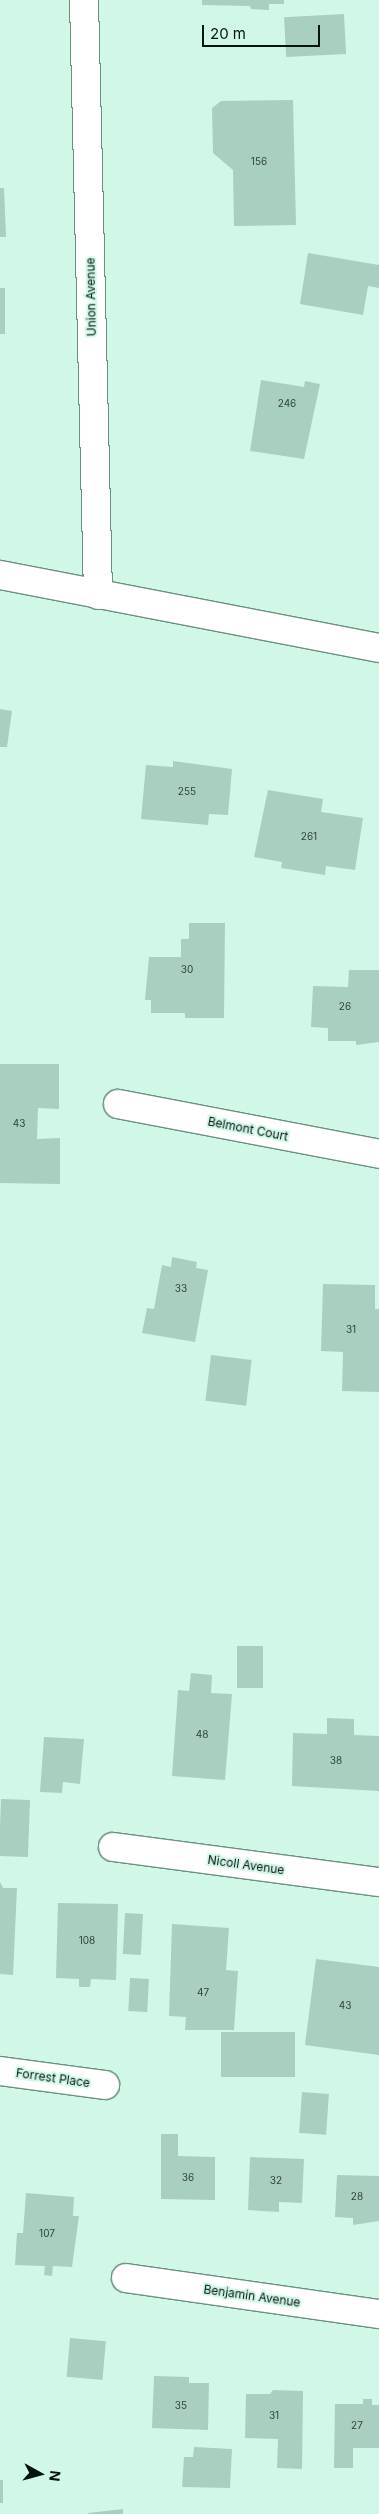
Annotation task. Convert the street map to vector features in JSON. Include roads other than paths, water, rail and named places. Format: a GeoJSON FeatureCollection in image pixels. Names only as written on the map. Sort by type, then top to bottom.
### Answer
{"type":"FeatureCollection","features":[{"type":"Feature","properties":{"kind":"street","name":"Union Avenue"},"geometry":{"type":"LineString","coordinates":[[84,0],[98,595]]}},
{"type":"Feature","properties":{"kind":"street"},"geometry":{"type":"LineString","coordinates":[[0,575],[379,648]]}},
{"type":"Feature","properties":{"kind":"street","name":"Belmont Court"},"geometry":{"type":"LineString","coordinates":[[118,1104],[379,1154]]}},
{"type":"Feature","properties":{"kind":"street","name":"Nicoll Avenue"},"geometry":{"type":"LineString","coordinates":[[113,1847],[379,1882]]}},
{"type":"Feature","properties":{"kind":"street","name":"Forrest Place"},"geometry":{"type":"LineString","coordinates":[[0,2071],[105,2085]]}},
{"type":"Feature","properties":{"kind":"street","name":"Benjamin Avenue"},"geometry":{"type":"LineString","coordinates":[[126,2278],[379,2314]]}}]}
